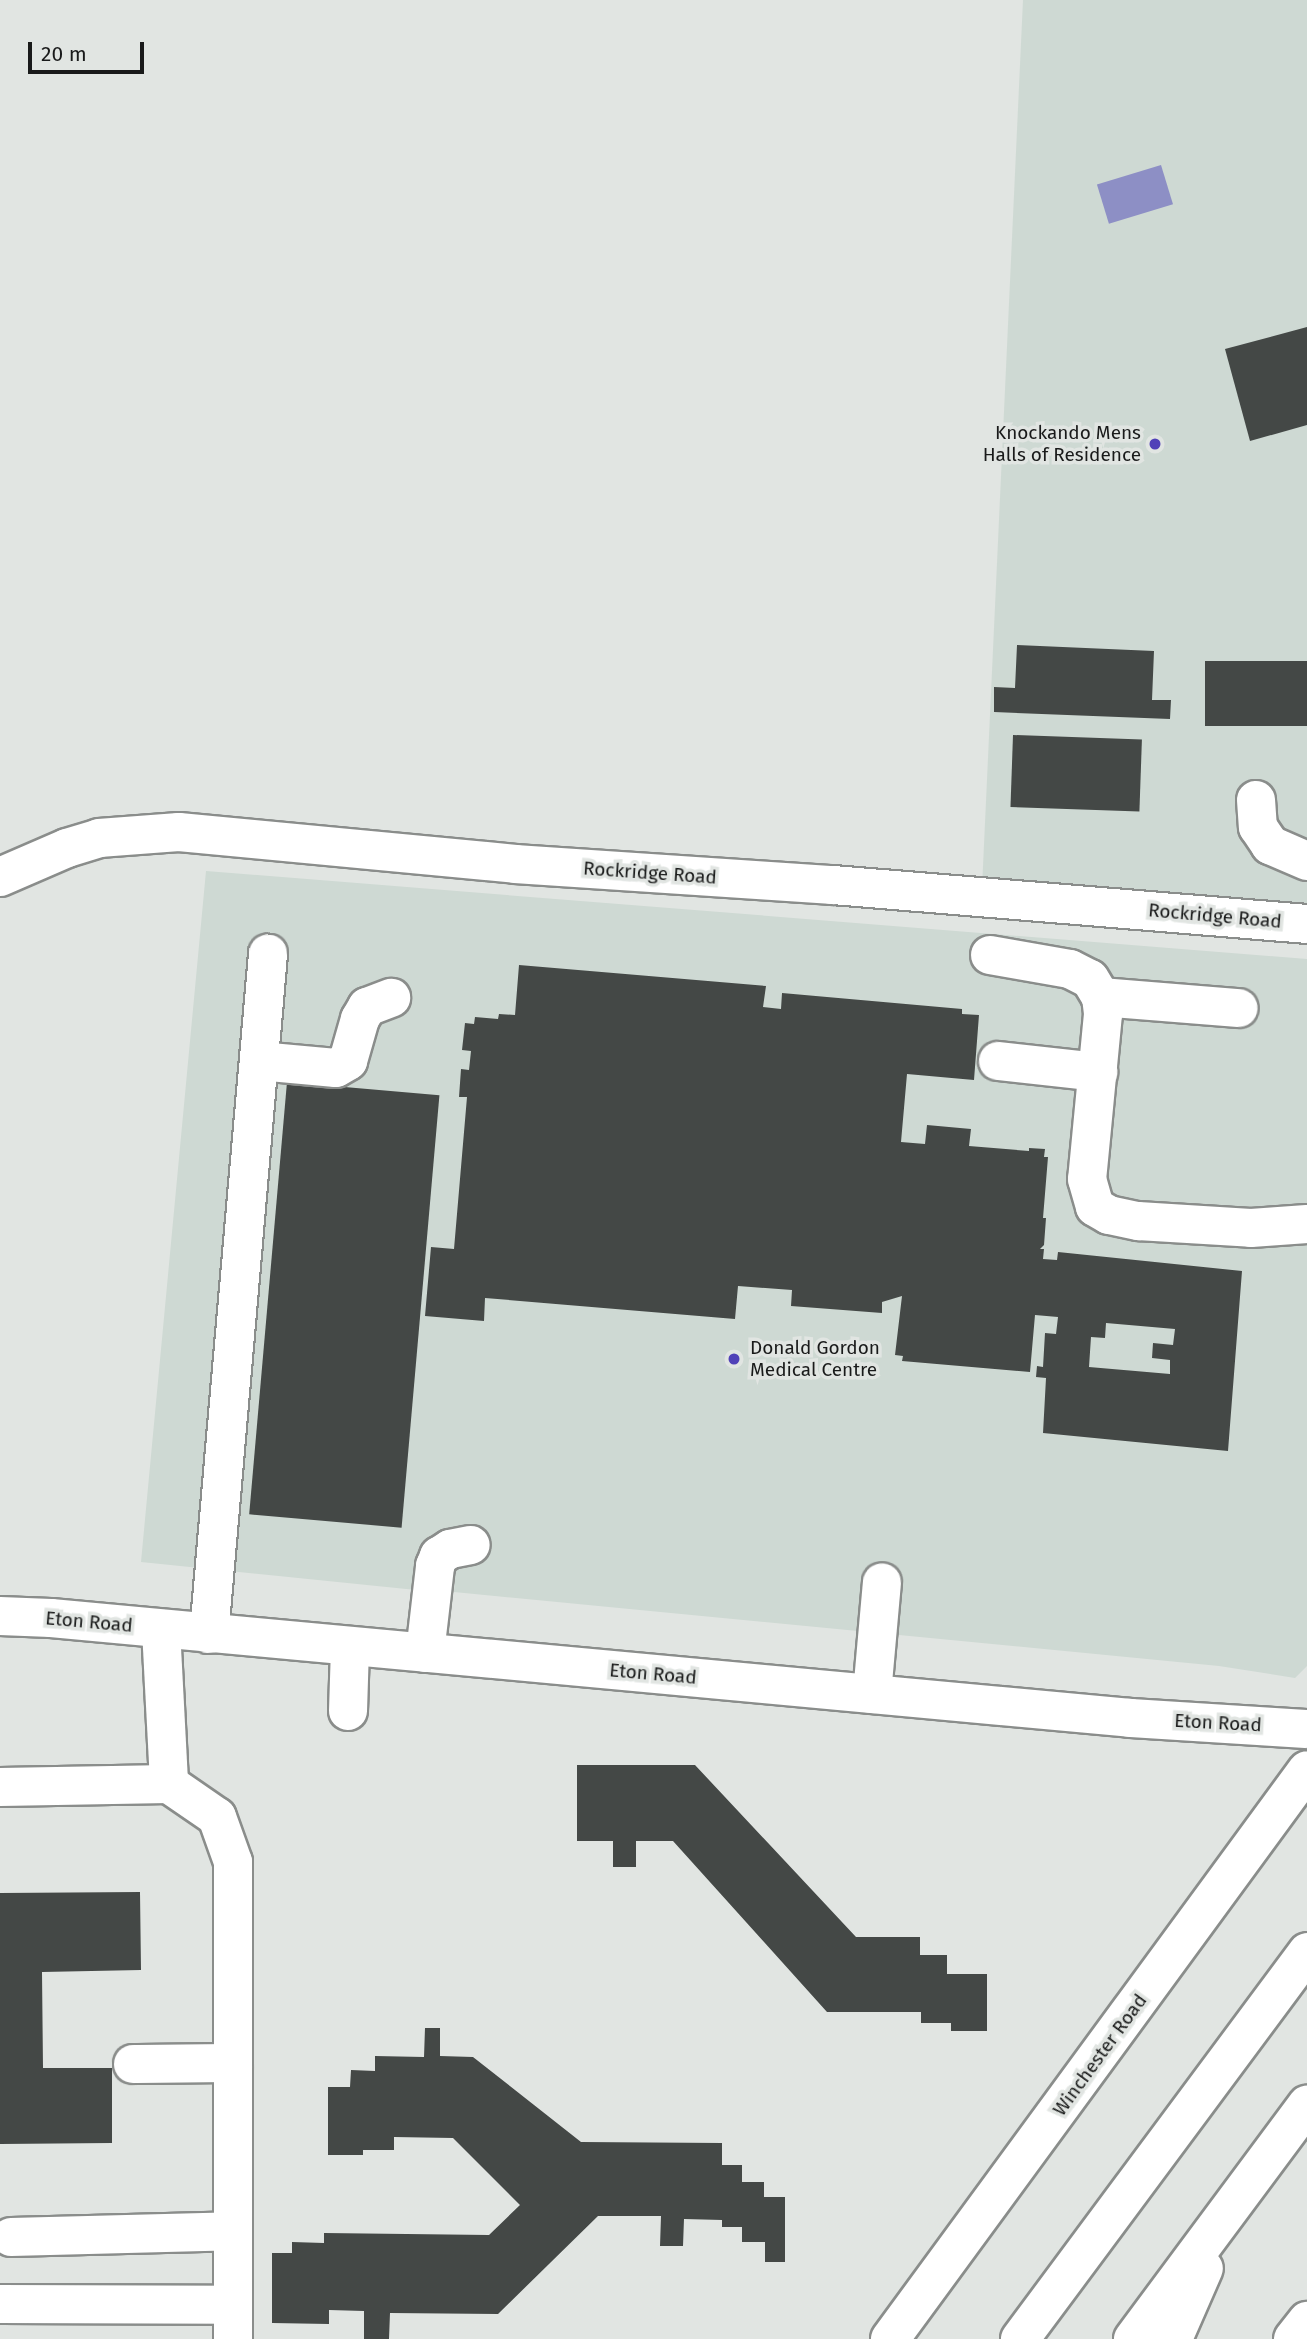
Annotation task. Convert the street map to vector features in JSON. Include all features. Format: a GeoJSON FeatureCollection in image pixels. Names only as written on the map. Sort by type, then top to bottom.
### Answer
{"type":"FeatureCollection","features":[{"type":"Feature","properties":{"kind":"main road"},"geometry":{"type":"LineString","coordinates":[[1256,800],[1258,827],[1270,845],[1307,861]]}},
{"type":"Feature","properties":{"kind":"main road","name":"Rockridge Road"},"geometry":{"type":"LineString","coordinates":[[0,877],[67,848],[99,838],[179,832],[515,864],[820,884],[1307,924]]}},
{"type":"Feature","properties":{"kind":"main road"},"geometry":{"type":"LineString","coordinates":[[209,1634],[268,954]]}},
{"type":"Feature","properties":{"kind":"main road"},"geometry":{"type":"LineString","coordinates":[[990,954],[1070,969],[1090,979],[1101,997],[1103,1014],[1087,1179],[1095,1207],[1109,1215],[1138,1221],[1251,1228],[1307,1224]]}},
{"type":"Feature","properties":{"kind":"main road"},"geometry":{"type":"LineString","coordinates":[[1101,997],[1239,1008]]}},
{"type":"Feature","properties":{"kind":"main road"},"geometry":{"type":"LineString","coordinates":[[259,1061],[336,1068],[348,1061],[360,1019],[367,1007],[391,998]]}},
{"type":"Feature","properties":{"kind":"main road"},"geometry":{"type":"LineString","coordinates":[[998,1061],[1098,1072]]}},
{"type":"Feature","properties":{"kind":"main road"},"geometry":{"type":"LineString","coordinates":[[425,1653],[439,1556],[450,1549],[471,1545]]}},
{"type":"Feature","properties":{"kind":"main road"},"geometry":{"type":"LineString","coordinates":[[872,1694],[881,1582]]}},
{"type":"Feature","properties":{"kind":"main road","name":"Eton Road"},"geometry":{"type":"LineString","coordinates":[[0,1616],[1130,1718],[1307,1729]]}},
{"type":"Feature","properties":{"kind":"main road"},"geometry":{"type":"LineString","coordinates":[[161,1629],[169,1784]]}},
{"type":"Feature","properties":{"kind":"main road"},"geometry":{"type":"LineString","coordinates":[[348,1711],[350,1647]]}},
{"type":"Feature","properties":{"kind":"main road","name":"Winchester Road"},"geometry":{"type":"LineString","coordinates":[[890,2339],[1307,1770]]}},
{"type":"Feature","properties":{"kind":"main road"},"geometry":{"type":"LineString","coordinates":[[0,1787],[169,1784],[216,1817],[233,1863],[233,2322],[0,2304]]}},
{"type":"Feature","properties":{"kind":"main road"},"geometry":{"type":"LineString","coordinates":[[1020,2339],[1307,1952]]}},
{"type":"Feature","properties":{"kind":"main road"},"geometry":{"type":"LineString","coordinates":[[133,2064],[233,2063]]}},
{"type":"Feature","properties":{"kind":"main road"},"geometry":{"type":"LineString","coordinates":[[1133,2339],[1307,2105]]}},
{"type":"Feature","properties":{"kind":"main road"},"geometry":{"type":"LineString","coordinates":[[1173,2339],[1222,2221]]}},
{"type":"Feature","properties":{"kind":"main road"},"geometry":{"type":"LineString","coordinates":[[11,2237],[233,2231]]}},
{"type":"Feature","properties":{"kind":"main road"},"geometry":{"type":"LineString","coordinates":[[1006,2339],[1044,2306]]}},
{"type":"Feature","properties":{"kind":"main road"},"geometry":{"type":"LineString","coordinates":[[1293,2339],[1307,2321]]}},
{"type":"Feature","properties":{"kind":"shaded area","name":"Knockando Mens Halls of Residence"},"geometry":{"type":"Polygon","coordinates":[[[1023,0],[1307,0],[1307,916],[982,888],[1023,0]]]}},
{"type":"Feature","properties":{"kind":"shaded area","name":"Donald Gordon Medical Centre"},"geometry":{"type":"Polygon","coordinates":[[[206,871],[1307,959],[1307,1666],[1295,1678],[1219,1666],[454,1592],[455,1575],[418,1572],[416,1590],[141,1562],[206,871]]]}},
{"type":"Feature","properties":{"kind":"water"},"geometry":{"type":"Polygon","coordinates":[[[1161,165],[1173,204],[1109,224],[1097,185],[1161,165]]]}},
{"type":"Feature","properties":{"kind":"building"},"geometry":{"type":"Polygon","coordinates":[[[1307,327],[1307,425],[1250,441],[1225,349],[1307,327]]]}},
{"type":"Feature","properties":{"kind":"building"},"geometry":{"type":"Polygon","coordinates":[[[1017,645],[1154,651],[1152,700],[1171,700],[1170,719],[994,712],[994,687],[1015,688],[1017,645]]]}},
{"type":"Feature","properties":{"kind":"building"},"geometry":{"type":"Polygon","coordinates":[[[1205,661],[1307,661],[1307,726],[1205,726],[1205,661]]]}},
{"type":"Feature","properties":{"kind":"building"},"geometry":{"type":"Polygon","coordinates":[[[1013,735],[1142,740],[1139,811],[1010,807],[1013,735]]]}},
{"type":"Feature","properties":{"kind":"building"},"geometry":{"type":"Polygon","coordinates":[[[519,965],[766,986],[763,1007],[781,1009],[782,993],[962,1009],[962,1014],[979,1015],[974,1080],[907,1074],[901,1142],[925,1144],[927,1125],[971,1129],[969,1146],[1029,1151],[1029,1148],[1045,1149],[1044,1157],[1048,1157],[1043,1218],[1046,1218],[1044,1245],[1040,1249],[1044,1249],[1043,1259],[1057,1260],[1058,1252],[1242,1271],[1228,1451],[1043,1433],[1046,1378],[1036,1377],[1037,1366],[1043,1367],[1045,1333],[1056,1334],[1058,1317],[1035,1315],[1030,1372],[902,1361],[903,1356],[895,1355],[902,1296],[882,1302],[882,1313],[791,1306],[792,1290],[738,1286],[735,1319],[485,1298],[484,1321],[425,1316],[431,1247],[454,1249],[467,1097],[459,1097],[461,1069],[469,1070],[471,1051],[462,1050],[465,1023],[474,1024],[475,1017],[498,1019],[499,1014],[515,1015],[519,965]],[[1106,1323],[1105,1338],[1091,1337],[1089,1367],[1170,1374],[1170,1360],[1152,1358],[1153,1343],[1173,1345],[1175,1329],[1106,1323]]]}},
{"type":"Feature","properties":{"kind":"building"},"geometry":{"type":"Polygon","coordinates":[[[287,1082],[439,1095],[402,1528],[249,1514],[287,1082]]]}},
{"type":"Feature","properties":{"kind":"building"},"geometry":{"type":"Polygon","coordinates":[[[577,1765],[695,1765],[856,1937],[920,1937],[920,1955],[947,1955],[947,1974],[987,1974],[987,2031],[951,2031],[951,2023],[921,2023],[921,2012],[827,2012],[673,1841],[636,1841],[636,1867],[613,1867],[613,1841],[577,1841],[577,1765]]]}},
{"type":"Feature","properties":{"kind":"building"},"geometry":{"type":"Polygon","coordinates":[[[140,1892],[141,1970],[42,1972],[43,2068],[112,2068],[112,2143],[0,2144],[0,1893],[140,1892]]]}},
{"type":"Feature","properties":{"kind":"building"},"geometry":{"type":"Polygon","coordinates":[[[425,2028],[440,2028],[440,2056],[473,2057],[581,2142],[722,2143],[722,2165],[742,2165],[742,2182],[764,2182],[764,2197],[785,2197],[785,2262],[765,2262],[765,2242],[742,2242],[742,2227],[722,2227],[722,2220],[684,2219],[683,2246],[660,2246],[661,2216],[598,2216],[498,2314],[390,2313],[389,2339],[364,2339],[364,2311],[329,2310],[329,2324],[272,2323],[272,2253],[292,2253],[292,2242],[324,2243],[324,2233],[489,2235],[520,2205],[453,2138],[394,2137],[394,2150],[363,2150],[363,2155],[328,2155],[328,2087],[350,2087],[351,2070],[375,2071],[375,2056],[424,2057],[425,2028]]]}},
{"type":"Feature","properties":{"kind":"place","name":"Knockando Mens Halls of Residence"},"geometry":{"type":"Point","coordinates":[1155,444]}},
{"type":"Feature","properties":{"kind":"place","name":"Donald Gordon Medical Centre"},"geometry":{"type":"Point","coordinates":[734,1359]}}]}
